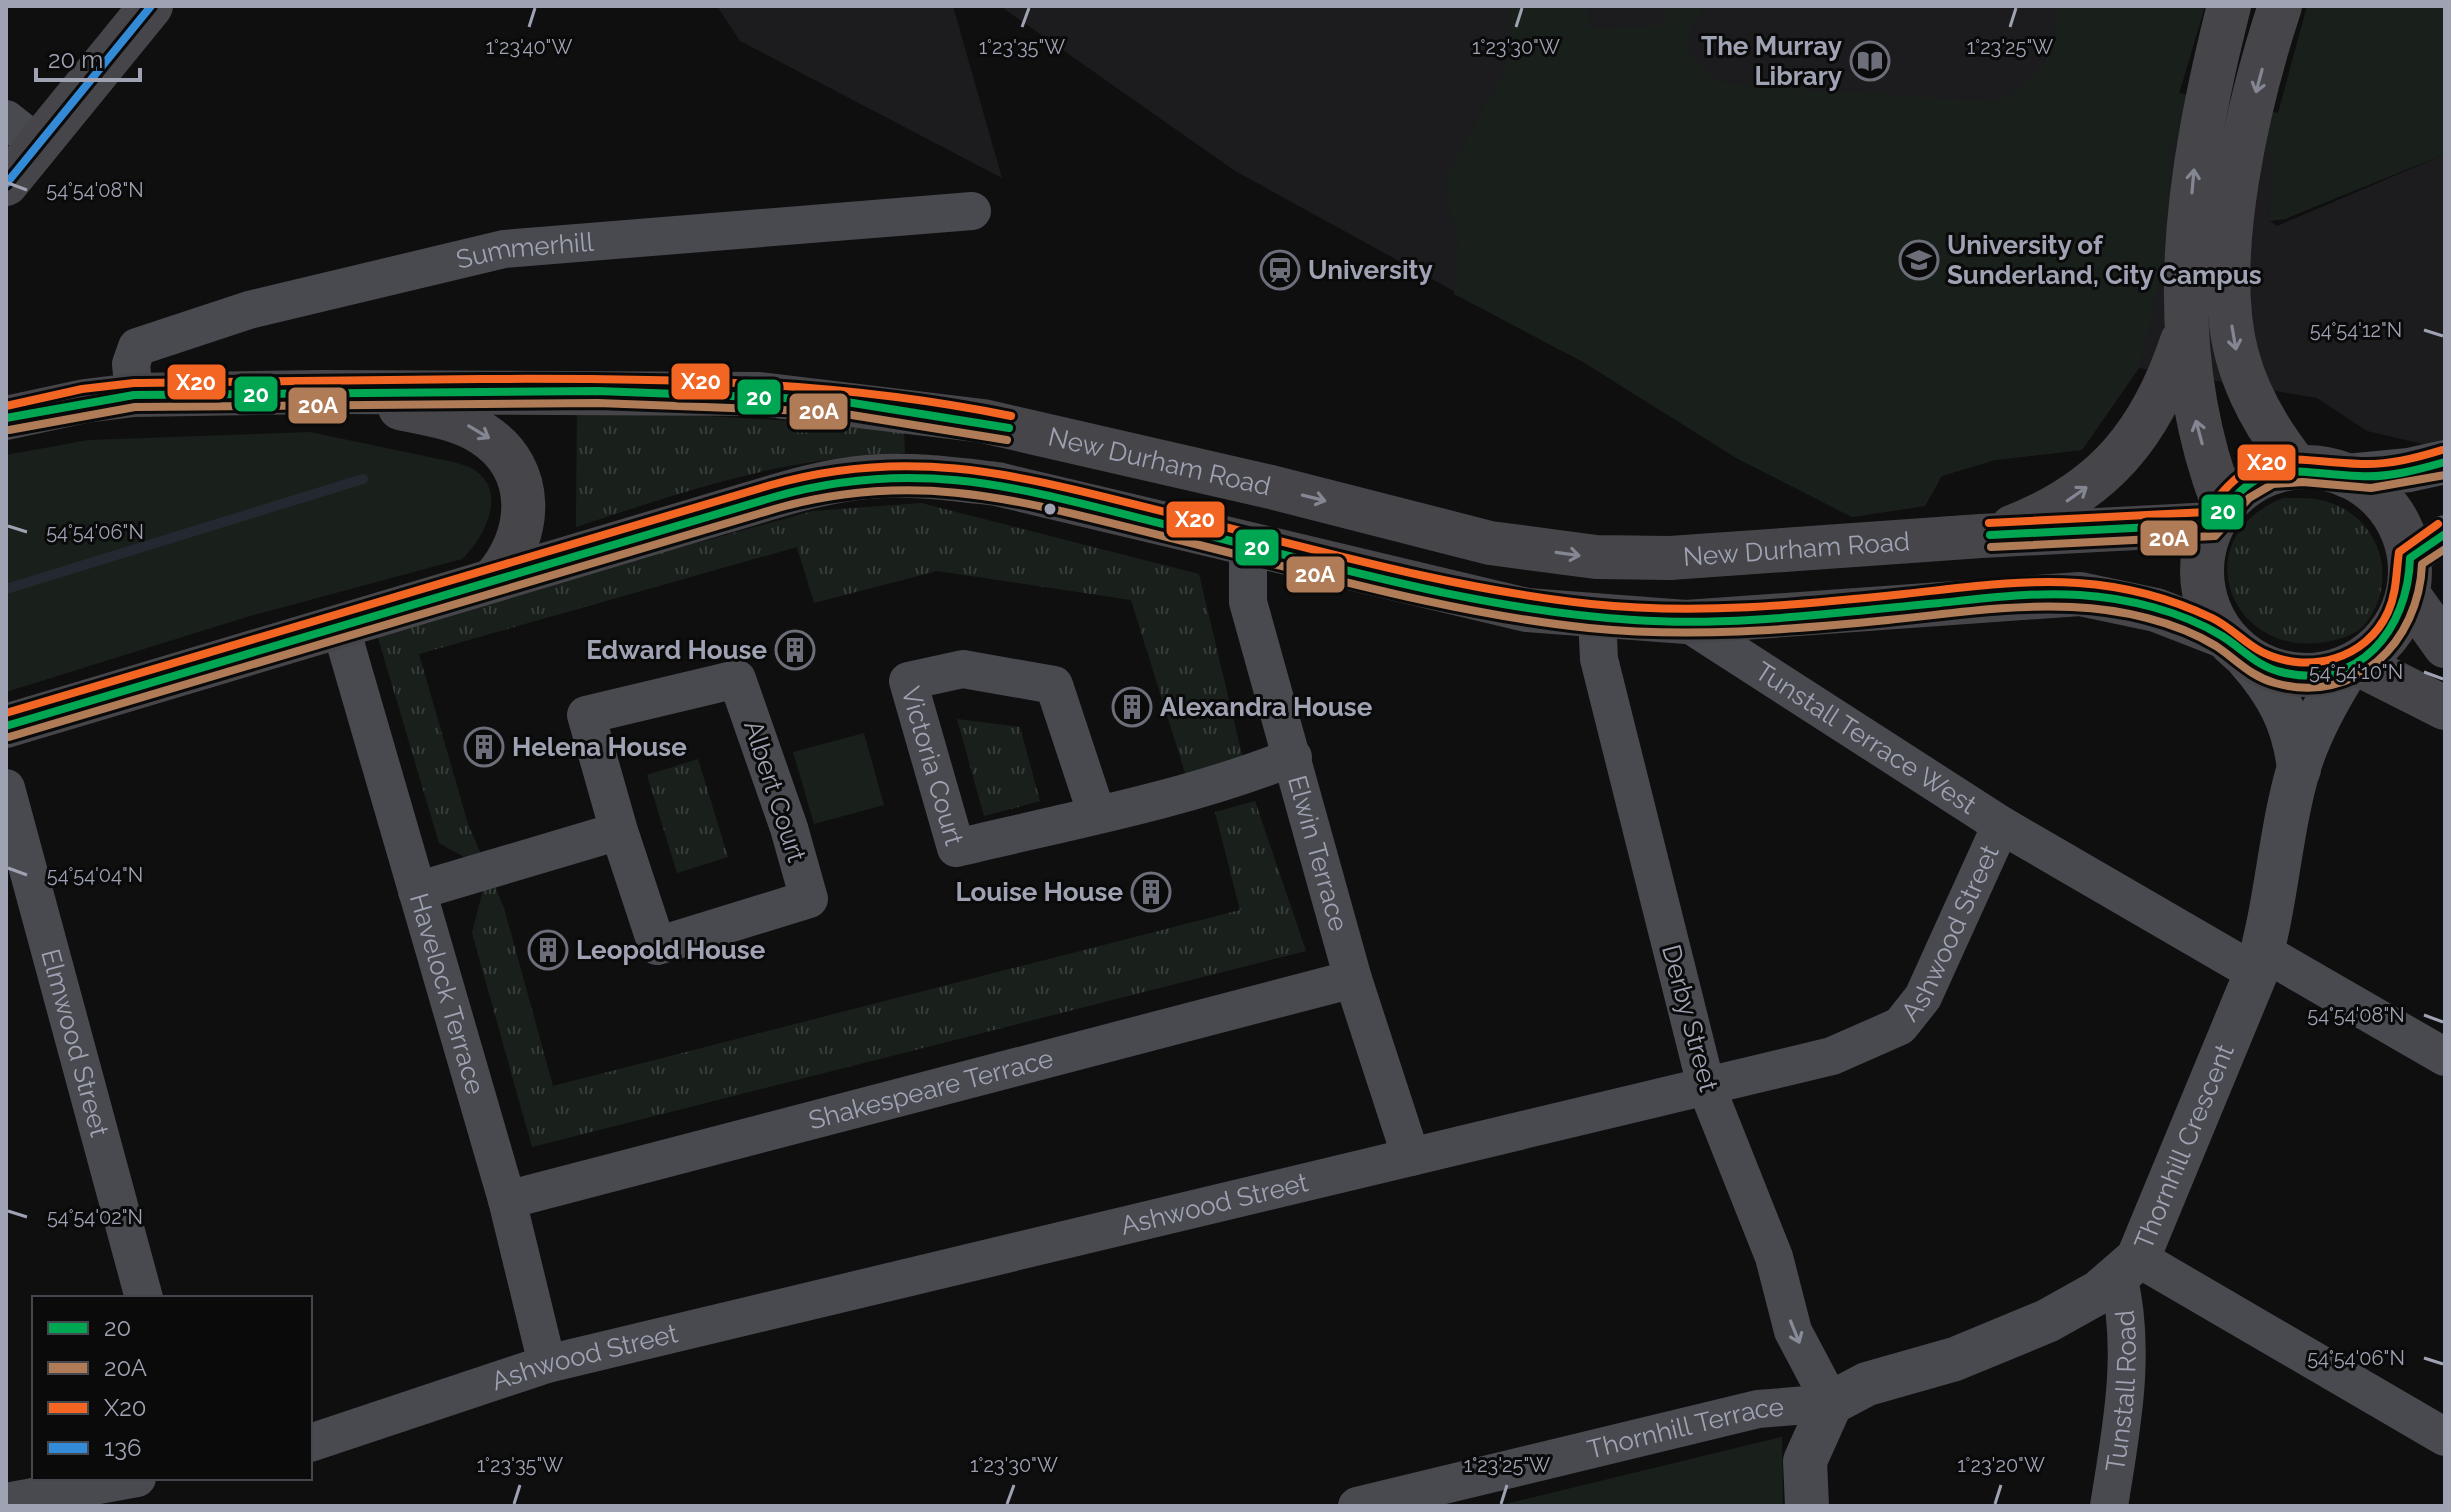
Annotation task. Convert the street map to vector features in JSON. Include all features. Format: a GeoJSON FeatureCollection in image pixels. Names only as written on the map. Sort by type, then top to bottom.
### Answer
{"type":"FeatureCollection","features":[{"type":"Feature","properties":{"kind":"main road"},"geometry":{"type":"LineString","coordinates":[[6,184],[22,132],[151,6]]}},
{"type":"Feature","properties":{"kind":"main road"},"geometry":{"type":"LineString","coordinates":[[2219,515],[2196,418],[2186,327],[2187,259],[2194,171],[2208,85],[2229,6]]}},
{"type":"Feature","properties":{"kind":"main road"},"geometry":{"type":"LineString","coordinates":[[2280,6],[2250,120],[2239,179],[2229,282],[2237,354],[2248,388],[2263,419],[2297,467]]}},
{"type":"Feature","properties":{"kind":"main road"},"geometry":{"type":"LineString","coordinates":[[1981,536],[2041,516],[2082,490],[2119,459],[2157,406],[2186,327]]}},
{"type":"Feature","properties":{"kind":"main road"},"geometry":{"type":"LineString","coordinates":[[323,392],[445,418],[474,429],[497,444],[518,475],[525,514],[513,555],[493,580]]}},
{"type":"Feature","properties":{"kind":"main road","name":"New Durham Road"},"geometry":{"type":"LineString","coordinates":[[6,418],[85,401],[134,395],[323,392],[730,393],[869,405],[983,421],[1256,484],[1490,543],[1596,557],[1670,558],[1856,546],[2219,515]]}},
{"type":"Feature","properties":{"kind":"main road"},"geometry":{"type":"LineString","coordinates":[[2235,647],[2206,600],[2202,561],[2219,515],[2253,480],[2297,467],[2347,476],[2364,484],[2390,509],[2421,562],[2445,646]]}},
{"type":"Feature","properties":{"kind":"main road"},"geometry":{"type":"LineString","coordinates":[[6,726],[804,489],[867,477],[924,476],[997,484],[1512,607],[1597,617],[1686,622],[2080,594],[2156,610],[2276,670],[2307,676],[2352,665],[2389,634],[2421,562]]}},
{"type":"Feature","properties":{"kind":"main road"},"geometry":{"type":"LineString","coordinates":[[2352,665],[2445,708]]}},
{"type":"Feature","properties":{"kind":"street","name":"Summerhill"},"geometry":{"type":"LineString","coordinates":[[134,395],[131,364],[137,347],[249,310],[504,249],[972,211]]}},
{"type":"Feature","properties":{"kind":"street"},"geometry":{"type":"LineString","coordinates":[[2347,476],[2409,470],[2445,462]]}},
{"type":"Feature","properties":{"kind":"street","name":"Elwin Terrace"},"geometry":{"type":"LineString","coordinates":[[1248,545],[1248,602],[1353,979],[1411,1157]]}},
{"type":"Feature","properties":{"kind":"street","name":"Derby Street"},"geometry":{"type":"LineString","coordinates":[[1597,617],[1599,659],[1706,1086],[1774,1257],[1793,1331],[1831,1403]]}},
{"type":"Feature","properties":{"kind":"street","name":"Tunstall Terrace West"},"geometry":{"type":"LineString","coordinates":[[1686,622],[2001,825],[2262,954],[2445,1057]]}},
{"type":"Feature","properties":{"kind":"street","name":"Havelock Terrace"},"geometry":{"type":"LineString","coordinates":[[340,625],[507,1200],[547,1364]]}},
{"type":"Feature","properties":{"kind":"street"},"geometry":{"type":"LineString","coordinates":[[2235,647],[2267,680],[2288,716],[2295,784]]}},
{"type":"Feature","properties":{"kind":"street"},"geometry":{"type":"LineString","coordinates":[[2262,954],[2295,784],[2318,720],[2352,665]]}},
{"type":"Feature","properties":{"kind":"street","name":"Victoria Court"},"geometry":{"type":"LineString","coordinates":[[1097,815],[1054,685],[963,669],[908,681],[956,848],[1097,815],[1224,784],[1293,757]]}},
{"type":"Feature","properties":{"kind":"street","name":"Albert Court"},"geometry":{"type":"LineString","coordinates":[[737,679],[785,814],[809,899],[657,946],[619,831],[586,715],[737,679]]}},
{"type":"Feature","properties":{"kind":"street","name":"Elmwood Street"},"geometry":{"type":"LineString","coordinates":[[6,788],[143,1296]]}},
{"type":"Feature","properties":{"kind":"street","name":"Ashwood Street"},"geometry":{"type":"LineString","coordinates":[[312,1442],[547,1364],[1832,1056],[1900,1026],[1923,997],[2001,825]]}},
{"type":"Feature","properties":{"kind":"street"},"geometry":{"type":"LineString","coordinates":[[417,891],[619,831]]}},
{"type":"Feature","properties":{"kind":"street","name":"Thornhill Crescent"},"geometry":{"type":"LineString","coordinates":[[1831,1403],[1867,1384],[1955,1359],[2047,1321],[2099,1292],[2128,1267],[2262,954]]}},
{"type":"Feature","properties":{"kind":"street","name":"Shakespeare Terrace"},"geometry":{"type":"LineString","coordinates":[[507,1200],[1353,979]]}},
{"type":"Feature","properties":{"kind":"street"},"geometry":{"type":"LineString","coordinates":[[2128,1267],[2445,1437]]}},
{"type":"Feature","properties":{"kind":"street","name":"Tunstall Road"},"geometry":{"type":"LineString","coordinates":[[2109,1506],[2121,1427],[2127,1351],[2125,1306],[2128,1267]]}},
{"type":"Feature","properties":{"kind":"street"},"geometry":{"type":"LineString","coordinates":[[1807,1506],[1805,1461],[1831,1403]]}},
{"type":"Feature","properties":{"kind":"street","name":"Thornhill Terrace"},"geometry":{"type":"LineString","coordinates":[[1357,1506],[1758,1409],[1831,1403]]}},
{"type":"Feature","properties":{"kind":"street"},"geometry":{"type":"LineString","coordinates":[[6,1502],[126,1480]]}},
{"type":"Feature","properties":{"kind":"shaded area"},"geometry":{"type":"Polygon","coordinates":[[[717,6],[953,6],[1002,178],[740,41],[717,6]]]}},
{"type":"Feature","properties":{"kind":"shaded area","name":"University of Sunderland, City Campus"},"geometry":{"type":"Polygon","coordinates":[[[1000,6],[2205,6],[2179,93],[2278,113],[2269,220],[2277,226],[2445,154],[2445,449],[2367,431],[2317,398],[2139,368],[2082,450],[1995,460],[1941,476],[1925,506],[1852,517],[1738,459],[1583,362],[1235,171],[1000,6]]]}},
{"type":"Feature","properties":{"kind":"green space","name":"University of Sunderland, City Campus"},"geometry":{"type":"Polygon","coordinates":[[[1510,6],[1587,6],[1589,29],[1666,25],[1666,6],[1705,6],[1691,31],[1690,52],[1703,69],[1727,84],[1996,102],[2024,85],[2043,65],[2053,40],[2055,6],[2205,6],[2179,94],[2278,113],[2307,6],[2444,6],[2445,154],[2285,219],[2269,221],[2272,154],[2172,143],[2165,258],[2139,368],[2082,450],[1995,460],[1942,476],[1925,506],[1852,517],[1738,459],[1583,362],[1454,294],[1458,242],[1444,181],[1508,64],[1510,6]]]}},
{"type":"Feature","properties":{"kind":"green space"},"geometry":{"type":"Polygon","coordinates":[[[577,408],[904,428],[905,453],[788,466],[696,489],[576,527],[577,408]]]}},
{"type":"Feature","properties":{"kind":"green space"},"geometry":{"type":"Polygon","coordinates":[[[310,432],[474,469],[485,480],[491,504],[478,540],[462,559],[250,616],[6,692],[6,455],[88,440],[310,432]]]}},
{"type":"Feature","properties":{"kind":"green space"},"geometry":{"type":"Polygon","coordinates":[[[2283,498],[2331,503],[2348,511],[2372,536],[2379,551],[2382,584],[2370,617],[2353,634],[2330,641],[2295,643],[2267,633],[2245,616],[2232,593],[2227,567],[2234,541],[2252,517],[2283,498]]]}},
{"type":"Feature","properties":{"kind":"green space"},"geometry":{"type":"Polygon","coordinates":[[[921,503],[1199,574],[1247,776],[1191,792],[1131,600],[937,571],[814,603],[797,547],[419,654],[468,824],[488,870],[439,843],[376,631],[813,511],[921,503]]]}},
{"type":"Feature","properties":{"kind":"green space"},"geometry":{"type":"Polygon","coordinates":[[[957,719],[1020,727],[1040,801],[984,816],[957,719]]]}},
{"type":"Feature","properties":{"kind":"green space"},"geometry":{"type":"Polygon","coordinates":[[[864,733],[884,805],[814,824],[793,752],[864,733]]]}},
{"type":"Feature","properties":{"kind":"green space"},"geometry":{"type":"Polygon","coordinates":[[[698,759],[728,857],[677,873],[647,775],[698,759]]]}},
{"type":"Feature","properties":{"kind":"green space"},"geometry":{"type":"Polygon","coordinates":[[[1255,801],[1306,951],[532,1147],[472,933],[488,870],[504,908],[553,1086],[1240,910],[1215,812],[1255,801]]]}},
{"type":"Feature","properties":{"kind":"green space"},"geometry":{"type":"Polygon","coordinates":[[[1781,1437],[1783,1506],[1497,1506],[1781,1437]]]}},
{"type":"Feature","properties":{"kind":"waterway"},"geometry":{"type":"LineString","coordinates":[[6,589],[363,479]]}},
{"type":"Feature","properties":{"kind":"transit line","name":"136"},"geometry":{"type":"LineString","coordinates":[[6,184],[151,6]]}},
{"type":"Feature","properties":{"kind":"transit line","name":"X20"},"geometry":{"type":"LineString","coordinates":[[6,406],[82,389],[134,383],[614,379],[813,388],[945,404],[1011,416]]}},
{"type":"Feature","properties":{"kind":"transit line","name":"20"},"geometry":{"type":"LineString","coordinates":[[6,418],[134,395],[598,391],[834,400],[1009,428]]}},
{"type":"Feature","properties":{"kind":"transit line","name":"20A"},"geometry":{"type":"LineString","coordinates":[[9,430],[135,407],[598,403],[833,412],[1007,440]]}},
{"type":"Feature","properties":{"kind":"transit line","name":"X20"},"geometry":{"type":"LineString","coordinates":[[1989,523],[2207,512],[2242,474],[2275,460],[2382,463],[2442,450]]}},
{"type":"Feature","properties":{"kind":"transit line","name":"20"},"geometry":{"type":"LineString","coordinates":[[1990,535],[2213,524],[2246,486],[2277,472],[2381,476],[2445,462]]}},
{"type":"Feature","properties":{"kind":"transit line","name":"X20"},"geometry":{"type":"LineString","coordinates":[[6,713],[771,485],[825,473],[876,467],[926,466],[1022,478],[1433,578],[1591,604],[1708,609],[1826,602],[2012,583],[2095,585],[2130,590],[2196,611],[2219,622],[2262,652],[2298,662],[2334,659],[2366,642],[2391,604],[2399,552],[2438,524]]}},
{"type":"Feature","properties":{"kind":"transit line","name":"20A"},"geometry":{"type":"LineString","coordinates":[[1991,547],[2215,536],[2249,498],[2273,484],[2303,482],[2371,488],[2445,475]]}},
{"type":"Feature","properties":{"kind":"transit line","name":"20"},"geometry":{"type":"LineString","coordinates":[[6,726],[774,497],[829,485],[880,479],[930,478],[1027,491],[1405,584],[1576,615],[1710,622],[1787,618],[2010,596],[2062,594],[2098,597],[2135,603],[2189,619],[2222,636],[2264,666],[2309,676],[2334,673],[2356,663],[2374,649],[2389,631],[2400,609],[2410,558],[2445,534]]}},
{"type":"Feature","properties":{"kind":"transit line","name":"20A"},"geometry":{"type":"LineString","coordinates":[[9,737],[778,508],[830,496],[880,491],[927,491],[1021,502],[1429,602],[1589,628],[1738,632],[2003,608],[2049,606],[2109,610],[2183,630],[2216,646],[2258,676],[2275,683],[2304,688],[2331,685],[2356,676],[2377,661],[2395,642],[2409,619],[2418,592],[2422,564],[2445,549]]}},
{"type":"Feature","properties":{"kind":"place","name":"The Murray Library"},"geometry":{"type":"Point","coordinates":[1870,61]}},
{"type":"Feature","properties":{"kind":"place","name":"University of Sunderland, City Campus"},"geometry":{"type":"Point","coordinates":[1919,260]}},
{"type":"Feature","properties":{"kind":"place","name":"University"},"geometry":{"type":"Point","coordinates":[1280,270]}},
{"type":"Feature","properties":{"kind":"place","name":"Edward House"},"geometry":{"type":"Point","coordinates":[795,650]}},
{"type":"Feature","properties":{"kind":"place","name":"Alexandra House"},"geometry":{"type":"Point","coordinates":[1132,707]}},
{"type":"Feature","properties":{"kind":"place","name":"Helena House"},"geometry":{"type":"Point","coordinates":[484,747]}},
{"type":"Feature","properties":{"kind":"place","name":"Louise House"},"geometry":{"type":"Point","coordinates":[1151,892]}},
{"type":"Feature","properties":{"kind":"place","name":"Leopold House"},"geometry":{"type":"Point","coordinates":[548,950]}}]}
